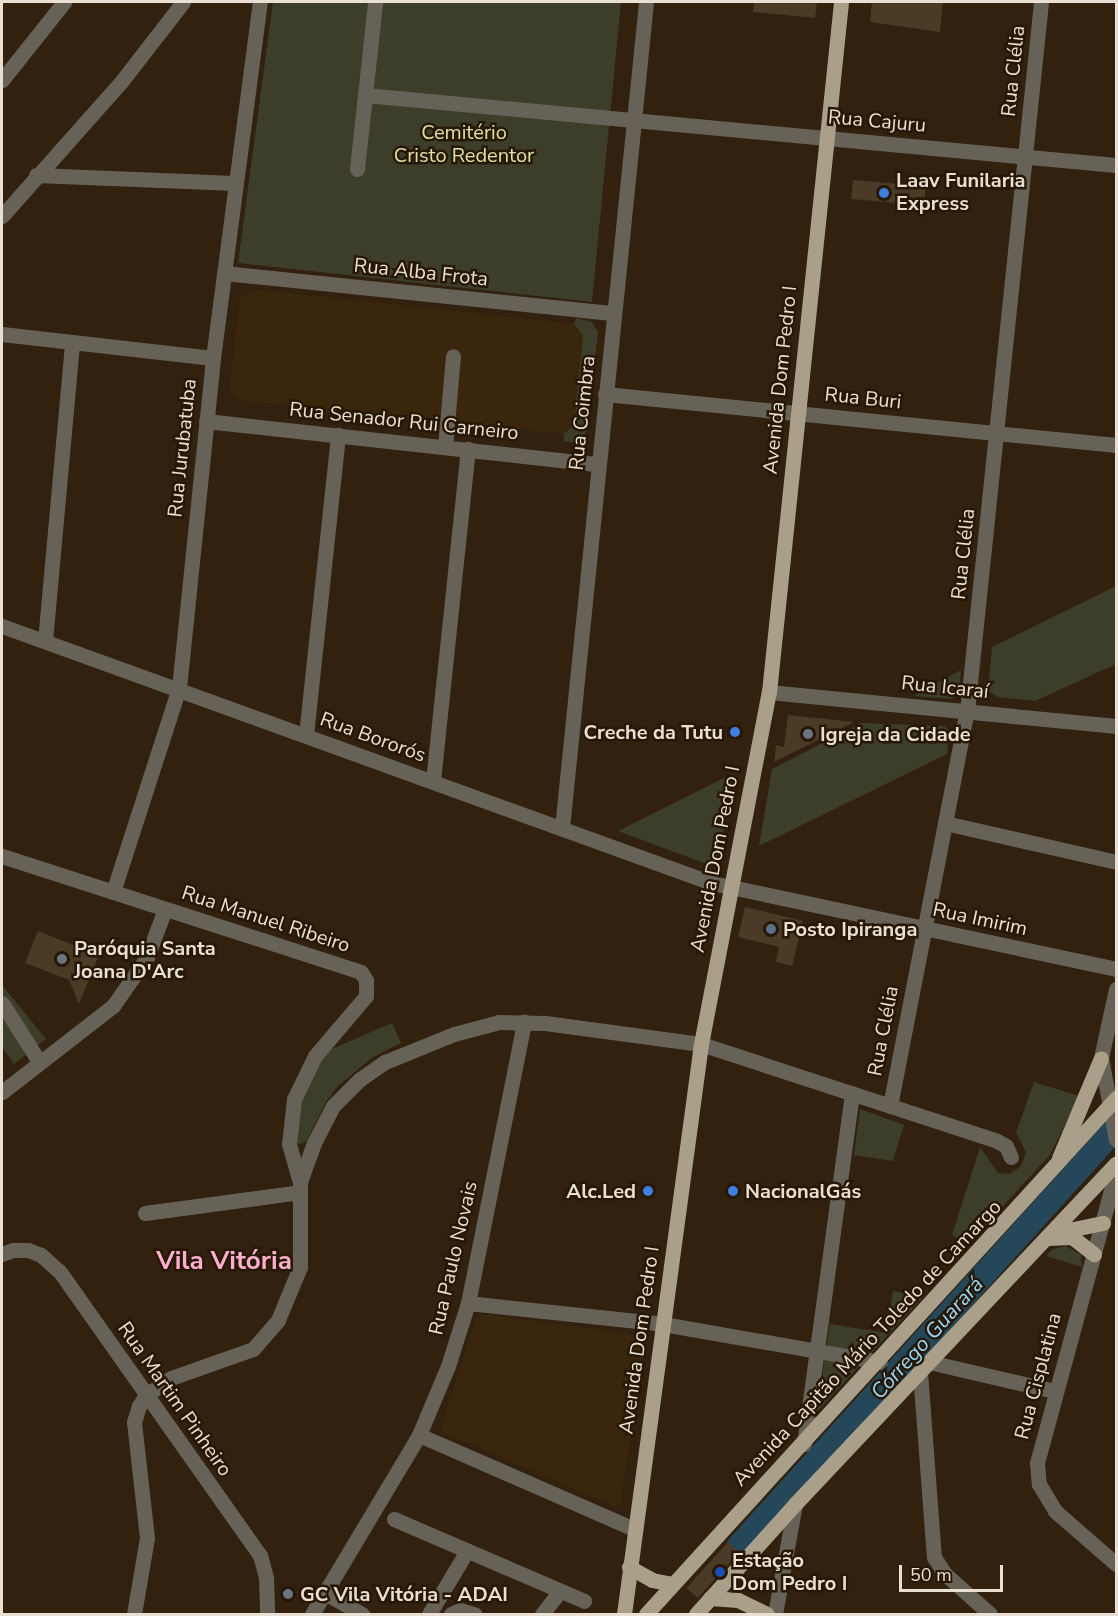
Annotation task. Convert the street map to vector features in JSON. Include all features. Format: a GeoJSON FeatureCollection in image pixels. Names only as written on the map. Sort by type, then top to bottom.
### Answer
{"type":"FeatureCollection","features":[{"type":"Feature","properties":{"kind":"main road","name":"Avenida Dom Pedro I"},"geometry":{"type":"LineString","coordinates":[[624,1614],[701,1044],[730,886],[770,692],[796,412],[828,137],[841,2]]}},
{"type":"Feature","properties":{"kind":"main road"},"geometry":{"type":"LineString","coordinates":[[1053,1172],[1101,1058]]}},
{"type":"Feature","properties":{"kind":"main road","name":"Avenida Capitão Mário Toledo de Camargo"},"geometry":{"type":"LineString","coordinates":[[646,1614],[880,1362],[1053,1172],[1113,1102]]}},
{"type":"Feature","properties":{"kind":"main road"},"geometry":{"type":"LineString","coordinates":[[696,1614],[795,1504],[1116,1163]]}},
{"type":"Feature","properties":{"kind":"main road"},"geometry":{"type":"LineString","coordinates":[[1049,1236],[1103,1222]]}},
{"type":"Feature","properties":{"kind":"main road"},"geometry":{"type":"LineString","coordinates":[[1049,1236],[1072,1237],[1094,1254]]}},
{"type":"Feature","properties":{"kind":"main road"},"geometry":{"type":"LineString","coordinates":[[629,1567],[652,1580],[672,1584]]}},
{"type":"Feature","properties":{"kind":"main road"},"geometry":{"type":"LineString","coordinates":[[710,1598],[738,1600],[767,1614]]}},
{"type":"Feature","properties":{"kind":"street"},"geometry":{"type":"LineString","coordinates":[[2,80],[64,2]]}},
{"type":"Feature","properties":{"kind":"street"},"geometry":{"type":"LineString","coordinates":[[2,216],[36,175],[121,82],[183,2]]}},
{"type":"Feature","properties":{"kind":"street","name":"Rua Jurubatuba"},"geometry":{"type":"LineString","coordinates":[[113,892],[179,688],[213,358],[260,2]]}},
{"type":"Feature","properties":{"kind":"street"},"geometry":{"type":"LineString","coordinates":[[357,169],[375,2]]}},
{"type":"Feature","properties":{"kind":"street","name":"Rua Coimbra"},"geometry":{"type":"LineString","coordinates":[[562,828],[646,2]]}},
{"type":"Feature","properties":{"kind":"street","name":"Rua Clélia"},"geometry":{"type":"LineString","coordinates":[[890,1106],[968,711],[1041,2]]}},
{"type":"Feature","properties":{"kind":"street","name":"Rua Cajuru"},"geometry":{"type":"LineString","coordinates":[[365,95],[634,118],[1116,165]]}},
{"type":"Feature","properties":{"kind":"street"},"geometry":{"type":"LineString","coordinates":[[36,175],[235,183]]}},
{"type":"Feature","properties":{"kind":"street","name":"Rua Alba Frota"},"geometry":{"type":"LineString","coordinates":[[224,273],[614,313]]}},
{"type":"Feature","properties":{"kind":"street"},"geometry":{"type":"LineString","coordinates":[[2,334],[213,358]]}},
{"type":"Feature","properties":{"kind":"street"},"geometry":{"type":"LineString","coordinates":[[45,641],[72,342]]}},
{"type":"Feature","properties":{"kind":"street"},"geometry":{"type":"LineString","coordinates":[[446,447],[453,356]]}},
{"type":"Feature","properties":{"kind":"street","name":"Rua Buri"},"geometry":{"type":"LineString","coordinates":[[605,394],[1116,445]]}},
{"type":"Feature","properties":{"kind":"street","name":"Rua Senador Rui Carneiro"},"geometry":{"type":"LineString","coordinates":[[206,421],[598,464]]}},
{"type":"Feature","properties":{"kind":"street"},"geometry":{"type":"LineString","coordinates":[[306,735],[338,435]]}},
{"type":"Feature","properties":{"kind":"street"},"geometry":{"type":"LineString","coordinates":[[434,782],[468,449]]}},
{"type":"Feature","properties":{"kind":"street","name":"Rua Bororós"},"geometry":{"type":"LineString","coordinates":[[2,626],[562,828],[730,886]]}},
{"type":"Feature","properties":{"kind":"street","name":"Rua Icaraí"},"geometry":{"type":"LineString","coordinates":[[770,692],[1116,726]]}},
{"type":"Feature","properties":{"kind":"street"},"geometry":{"type":"LineString","coordinates":[[945,823],[1116,862]]}},
{"type":"Feature","properties":{"kind":"street","name":"Rua Manuel Ribeiro"},"geometry":{"type":"LineString","coordinates":[[2,856],[350,967],[366,980],[362,1004],[315,1056],[294,1099],[289,1144],[300,1187]]}},
{"type":"Feature","properties":{"kind":"street","name":"Rua Imirim"},"geometry":{"type":"LineString","coordinates":[[730,886],[1116,969]]}},
{"type":"Feature","properties":{"kind":"street"},"geometry":{"type":"LineString","coordinates":[[2,1092],[38,1060],[95,1020],[125,991],[147,957],[165,909]]}},
{"type":"Feature","properties":{"kind":"street"},"geometry":{"type":"LineString","coordinates":[[1115,1133],[1113,1102],[1101,1058],[1116,989]]}},
{"type":"Feature","properties":{"kind":"street"},"geometry":{"type":"LineString","coordinates":[[2,1003],[38,1060]]}},
{"type":"Feature","properties":{"kind":"street"},"geometry":{"type":"LineString","coordinates":[[134,1614],[147,1538],[134,1422],[146,1395],[171,1378],[237,1357],[267,1336],[287,1305],[300,1268],[300,1187],[327,1115],[371,1070],[454,1034],[499,1022],[524,1022],[701,1044],[997,1141],[1011,1157]]}},
{"type":"Feature","properties":{"kind":"street","name":"Rua Paulo Novais"},"geometry":{"type":"LineString","coordinates":[[318,1612],[325,1593],[419,1436],[448,1366],[468,1304],[524,1022]]}},
{"type":"Feature","properties":{"kind":"street"},"geometry":{"type":"LineString","coordinates":[[804,1444],[852,1093]]}},
{"type":"Feature","properties":{"kind":"street","name":"Rua Cisplatina"},"geometry":{"type":"LineString","coordinates":[[1116,1172],[1038,1454],[1039,1484],[1054,1511],[1116,1564]]}},
{"type":"Feature","properties":{"kind":"street"},"geometry":{"type":"LineString","coordinates":[[145,1213],[300,1187]]}},
{"type":"Feature","properties":{"kind":"street","name":"Rua Martim Pinheiro"},"geometry":{"type":"LineString","coordinates":[[2,1254],[20,1249],[41,1255],[51,1263],[260,1555],[266,1578],[267,1614]]}},
{"type":"Feature","properties":{"kind":"street"},"geometry":{"type":"LineString","coordinates":[[468,1304],[663,1324],[817,1353],[880,1362]]}},
{"type":"Feature","properties":{"kind":"street"},"geometry":{"type":"LineString","coordinates":[[990,1614],[945,1574],[934,1557],[924,1367],[1055,1391]]}},
{"type":"Feature","properties":{"kind":"street"},"geometry":{"type":"LineString","coordinates":[[419,1436],[634,1529]]}},
{"type":"Feature","properties":{"kind":"street"},"geometry":{"type":"LineString","coordinates":[[775,1614],[795,1504]]}},
{"type":"Feature","properties":{"kind":"street"},"geometry":{"type":"LineString","coordinates":[[394,1519],[584,1601]]}},
{"type":"Feature","properties":{"kind":"street"},"geometry":{"type":"LineString","coordinates":[[429,1614],[467,1551]]}},
{"type":"Feature","properties":{"kind":"street"},"geometry":{"type":"LineString","coordinates":[[542,1614],[560,1591]]}},
{"type":"Feature","properties":{"kind":"street"},"geometry":{"type":"LineString","coordinates":[[325,1593],[362,1614]]}},
{"type":"Feature","properties":{"kind":"street"},"geometry":{"type":"LineString","coordinates":[[451,1614],[460,1610],[474,1614]]}},
{"type":"Feature","properties":{"kind":"shaded area"},"geometry":{"type":"Polygon","coordinates":[[[251,289],[574,324],[583,334],[574,425],[564,434],[238,400],[229,388],[240,298],[251,289]]]}},
{"type":"Feature","properties":{"kind":"shaded area"},"geometry":{"type":"Polygon","coordinates":[[[481,1314],[640,1335],[644,1339],[621,1504],[616,1507],[440,1431],[476,1318],[481,1314]]]}},
{"type":"Feature","properties":{"kind":"green space","name":"Cemitério Cristo Redentor"},"geometry":{"type":"Polygon","coordinates":[[[273,2],[621,2],[592,302],[238,263],[273,2]]]}},
{"type":"Feature","properties":{"kind":"green space"},"geometry":{"type":"Polygon","coordinates":[[[576,318],[592,322],[598,332],[587,431],[577,443],[564,441],[564,434],[574,425],[583,335],[574,324],[576,318]]]}},
{"type":"Feature","properties":{"kind":"green space"},"geometry":{"type":"Polygon","coordinates":[[[1116,586],[1116,664],[1035,701],[998,697],[988,691],[992,647],[1116,586]]]}},
{"type":"Feature","properties":{"kind":"green space"},"geometry":{"type":"Polygon","coordinates":[[[961,670],[959,692],[952,699],[914,696],[961,670]]]}},
{"type":"Feature","properties":{"kind":"green space"},"geometry":{"type":"Polygon","coordinates":[[[861,723],[944,726],[949,730],[947,754],[759,846],[772,769],[861,723]]]}},
{"type":"Feature","properties":{"kind":"green space"},"geometry":{"type":"Polygon","coordinates":[[[734,773],[718,862],[712,866],[618,831],[734,773]]]}},
{"type":"Feature","properties":{"kind":"green space"},"geometry":{"type":"Polygon","coordinates":[[[2,985],[46,1039],[14,1064],[2,1047],[2,985]]]}},
{"type":"Feature","properties":{"kind":"green space"},"geometry":{"type":"Polygon","coordinates":[[[392,1023],[401,1043],[373,1057],[338,1086],[326,1102],[306,1142],[299,1144],[296,1141],[300,1100],[327,1051],[392,1023]]]}},
{"type":"Feature","properties":{"kind":"green space"},"geometry":{"type":"Polygon","coordinates":[[[1034,1082],[1079,1096],[1050,1155],[967,1245],[952,1235],[980,1147],[998,1173],[1010,1174],[1021,1166],[1026,1152],[1016,1133],[1034,1082]]]}},
{"type":"Feature","properties":{"kind":"green space"},"geometry":{"type":"Polygon","coordinates":[[[860,1109],[904,1125],[893,1161],[854,1155],[860,1109]]]}},
{"type":"Feature","properties":{"kind":"green space"},"geometry":{"type":"Polygon","coordinates":[[[1066,1246],[1081,1255],[1082,1267],[1046,1256],[1053,1249],[1066,1246]]]}},
{"type":"Feature","properties":{"kind":"green space"},"geometry":{"type":"Polygon","coordinates":[[[893,1291],[924,1296],[817,1412],[830,1324],[887,1333],[893,1291]]]}},
{"type":"Feature","properties":{"kind":"building"},"geometry":{"type":"Polygon","coordinates":[[[754,2],[817,2],[815,18],[753,12],[754,2]]]}},
{"type":"Feature","properties":{"kind":"building"},"geometry":{"type":"Polygon","coordinates":[[[872,2],[943,2],[940,32],[870,22],[872,2]]]}},
{"type":"Feature","properties":{"kind":"building","name":"Laav Funilaria Express"},"geometry":{"type":"Polygon","coordinates":[[[853,180],[926,186],[924,205],[851,199],[853,180]]]}},
{"type":"Feature","properties":{"kind":"building","name":"Igreja da Cidade"},"geometry":{"type":"Polygon","coordinates":[[[788,715],[854,722],[774,762],[776,745],[784,747],[788,715]]]}},
{"type":"Feature","properties":{"kind":"building","name":"Posto Ipiranga"},"geometry":{"type":"Polygon","coordinates":[[[745,907],[803,921],[792,966],[776,962],[779,947],[738,937],[745,907]]]}},
{"type":"Feature","properties":{"kind":"building","name":"Paróquia Santa Joana D'Arc"},"geometry":{"type":"Polygon","coordinates":[[[38,931],[99,955],[79,1004],[69,980],[25,963],[38,931]]]}},
{"type":"Feature","properties":{"kind":"building"},"geometry":{"type":"Polygon","coordinates":[[[728,1542],[739,1552],[698,1598],[687,1588],[728,1542]]]}},
{"type":"Feature","properties":{"kind":"waterway","name":"Córrego Guarará"},"geometry":{"type":"LineString","coordinates":[[738,1547],[1116,1128]]}},
{"type":"Feature","properties":{"kind":"place","name":"Laav Funilaria Express"},"geometry":{"type":"Point","coordinates":[884,193]}},
{"type":"Feature","properties":{"kind":"place","name":"Creche da Tutu"},"geometry":{"type":"Point","coordinates":[735,732]}},
{"type":"Feature","properties":{"kind":"place","name":"Igreja da Cidade"},"geometry":{"type":"Point","coordinates":[808,734]}},
{"type":"Feature","properties":{"kind":"place","name":"Posto Ipiranga"},"geometry":{"type":"Point","coordinates":[771,929]}},
{"type":"Feature","properties":{"kind":"place","name":"Paróquia Santa Joana D'Arc"},"geometry":{"type":"Point","coordinates":[62,959]}},
{"type":"Feature","properties":{"kind":"place","name":"Alc.Led"},"geometry":{"type":"Point","coordinates":[648,1191]}},
{"type":"Feature","properties":{"kind":"place","name":"NacionalGás"},"geometry":{"type":"Point","coordinates":[733,1191]}},
{"type":"Feature","properties":{"kind":"place","name":"Estação Dom Pedro I"},"geometry":{"type":"Point","coordinates":[720,1572]}},
{"type":"Feature","properties":{"kind":"place","name":"GC Vila Vitória - ADAI"},"geometry":{"type":"Point","coordinates":[288,1594]}},
{"type":"Feature","properties":{"kind":"district","name":"Vila Vitória"},"geometry":{"type":"Point","coordinates":[224,1261]}}]}
